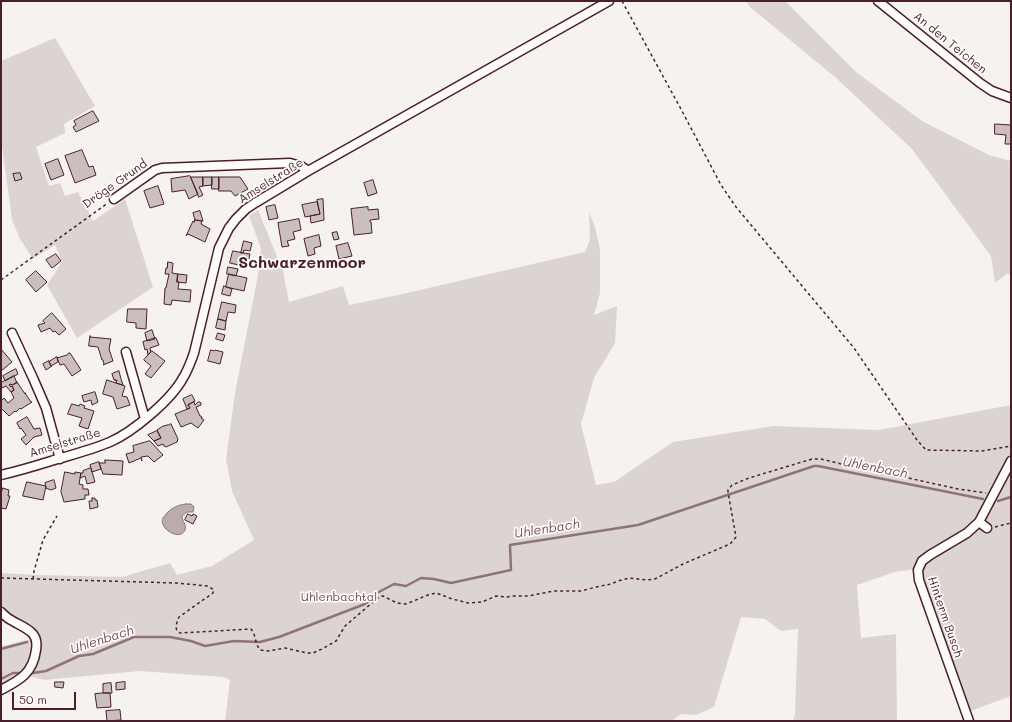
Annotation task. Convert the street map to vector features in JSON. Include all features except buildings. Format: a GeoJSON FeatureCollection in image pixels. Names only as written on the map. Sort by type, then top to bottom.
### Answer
{"type":"FeatureCollection","features":[{"type":"Feature","properties":{"kind":"street","name":"Amselstraße"},"geometry":{"type":"LineString","coordinates":[[1,475],[88,450],[111,441],[145,419],[175,390],[183,379],[194,353],[219,248],[236,219],[246,209],[308,171],[610,1]]}},
{"type":"Feature","properties":{"kind":"street","name":"An den Teichen"},"geometry":{"type":"LineString","coordinates":[[878,1],[980,83],[992,91],[1011,98]]}},
{"type":"Feature","properties":{"kind":"street","name":"Dröge Grund"},"geometry":{"type":"LineString","coordinates":[[114,199],[155,170],[162,168],[290,163],[301,166],[308,171]]}},
{"type":"Feature","properties":{"kind":"street"},"geometry":{"type":"LineString","coordinates":[[12,333],[46,408],[60,458]]}},
{"type":"Feature","properties":{"kind":"street"},"geometry":{"type":"LineString","coordinates":[[126,352],[145,419]]}},
{"type":"Feature","properties":{"kind":"street","name":"Hinterm Busch"},"geometry":{"type":"LineString","coordinates":[[968,721],[919,580],[918,570],[922,561],[967,533],[980,522],[1011,461]]}},
{"type":"Feature","properties":{"kind":"street"},"geometry":{"type":"LineString","coordinates":[[980,522],[987,528]]}},
{"type":"Feature","properties":{"kind":"street"},"geometry":{"type":"LineString","coordinates":[[1,612],[31,632],[36,642],[35,657],[29,671],[24,676],[1,690]]}},
{"type":"Feature","properties":{"kind":"path"},"geometry":{"type":"LineString","coordinates":[[622,1],[721,186],[736,207],[854,348],[917,440],[926,450],[982,451],[1011,446]]}},
{"type":"Feature","properties":{"kind":"path","name":"Dröge Grund"},"geometry":{"type":"LineString","coordinates":[[1,280],[114,199]]}},
{"type":"Feature","properties":{"kind":"path"},"geometry":{"type":"LineString","coordinates":[[1,578],[208,586],[214,590],[213,593],[179,617],[176,623],[176,628],[180,633],[251,629],[256,638],[257,647],[260,650],[268,651],[285,648],[313,653],[336,641],[345,626],[379,597],[383,596],[397,603],[406,604],[428,594],[436,593],[452,599],[468,602],[482,602],[496,596],[528,596],[554,591],[581,591],[629,578],[647,580],[656,579],[683,564],[730,544],[736,538],[728,492],[732,485],[749,478],[812,459],[821,459],[958,489],[994,495]]}},
{"type":"Feature","properties":{"kind":"path"},"geometry":{"type":"LineString","coordinates":[[33,579],[43,540],[57,516]]}},
{"type":"Feature","properties":{"kind":"path"},"geometry":{"type":"LineString","coordinates":[[987,528],[1011,524]]}},
{"type":"Feature","properties":{"kind":"green space"},"geometry":{"type":"Polygon","coordinates":[[[746,1],[785,1],[856,72],[922,121],[989,155],[1011,161],[1011,277],[1008,273],[995,283],[991,256],[912,149],[835,77],[750,7],[746,1]]]}},
{"type":"Feature","properties":{"kind":"green space"},"geometry":{"type":"Polygon","coordinates":[[[55,38],[95,106],[64,124],[65,133],[36,147],[49,186],[60,183],[65,196],[78,192],[93,221],[125,199],[153,287],[77,338],[47,285],[62,262],[55,245],[33,259],[20,239],[12,220],[1,139],[1,61],[55,38]]]}},
{"type":"Feature","properties":{"kind":"green space","name":"Uhlenbachtal"},"geometry":{"type":"Polygon","coordinates":[[[258,210],[283,271],[289,302],[343,286],[349,305],[585,252],[590,240],[589,212],[595,227],[600,249],[600,293],[594,315],[617,306],[615,343],[594,378],[581,424],[596,485],[614,482],[673,442],[773,426],[879,430],[1011,405],[1011,696],[968,712],[916,569],[895,572],[857,585],[861,638],[896,634],[897,721],[793,721],[795,714],[798,629],[781,631],[765,619],[741,617],[714,707],[696,715],[681,714],[672,721],[225,721],[230,680],[223,677],[140,671],[45,680],[23,675],[1,688],[1,646],[33,639],[39,634],[9,616],[1,609],[1,573],[122,577],[170,563],[177,575],[212,566],[254,540],[232,491],[226,459],[235,393],[258,275],[261,248],[249,216],[258,210]]]}},
{"type":"Feature","properties":{"kind":"shaded area"},"geometry":{"type":"Polygon","coordinates":[[[191,504],[194,507],[193,512],[187,512],[182,516],[185,530],[179,535],[170,532],[166,529],[162,522],[163,518],[174,508],[191,504]]]}},
{"type":"Feature","properties":{"kind":"waterway","name":"Uhlenbach"},"geometry":{"type":"LineString","coordinates":[[33,673],[46,671],[79,656],[93,654],[134,637],[170,637],[191,641],[205,646],[234,641],[260,642],[279,637],[365,604],[372,599],[375,594],[394,584],[406,586],[421,578],[451,583],[511,570],[510,545],[638,525],[814,466],[983,499]]}},
{"type":"Feature","properties":{"kind":"waterway","name":"Uhlenbach"},"geometry":{"type":"LineString","coordinates":[[998,501],[1011,497]]}},
{"type":"Feature","properties":{"kind":"waterway"},"geometry":{"type":"LineString","coordinates":[[1,649],[27,642]]}},
{"type":"Feature","properties":{"kind":"waterway","name":"Uhlenbach"},"geometry":{"type":"LineString","coordinates":[[1,679],[13,673],[24,673]]}},
{"type":"Feature","properties":{"kind":"district","name":"Schwarzenmoor"},"geometry":{"type":"Point","coordinates":[302,263]}}]}
